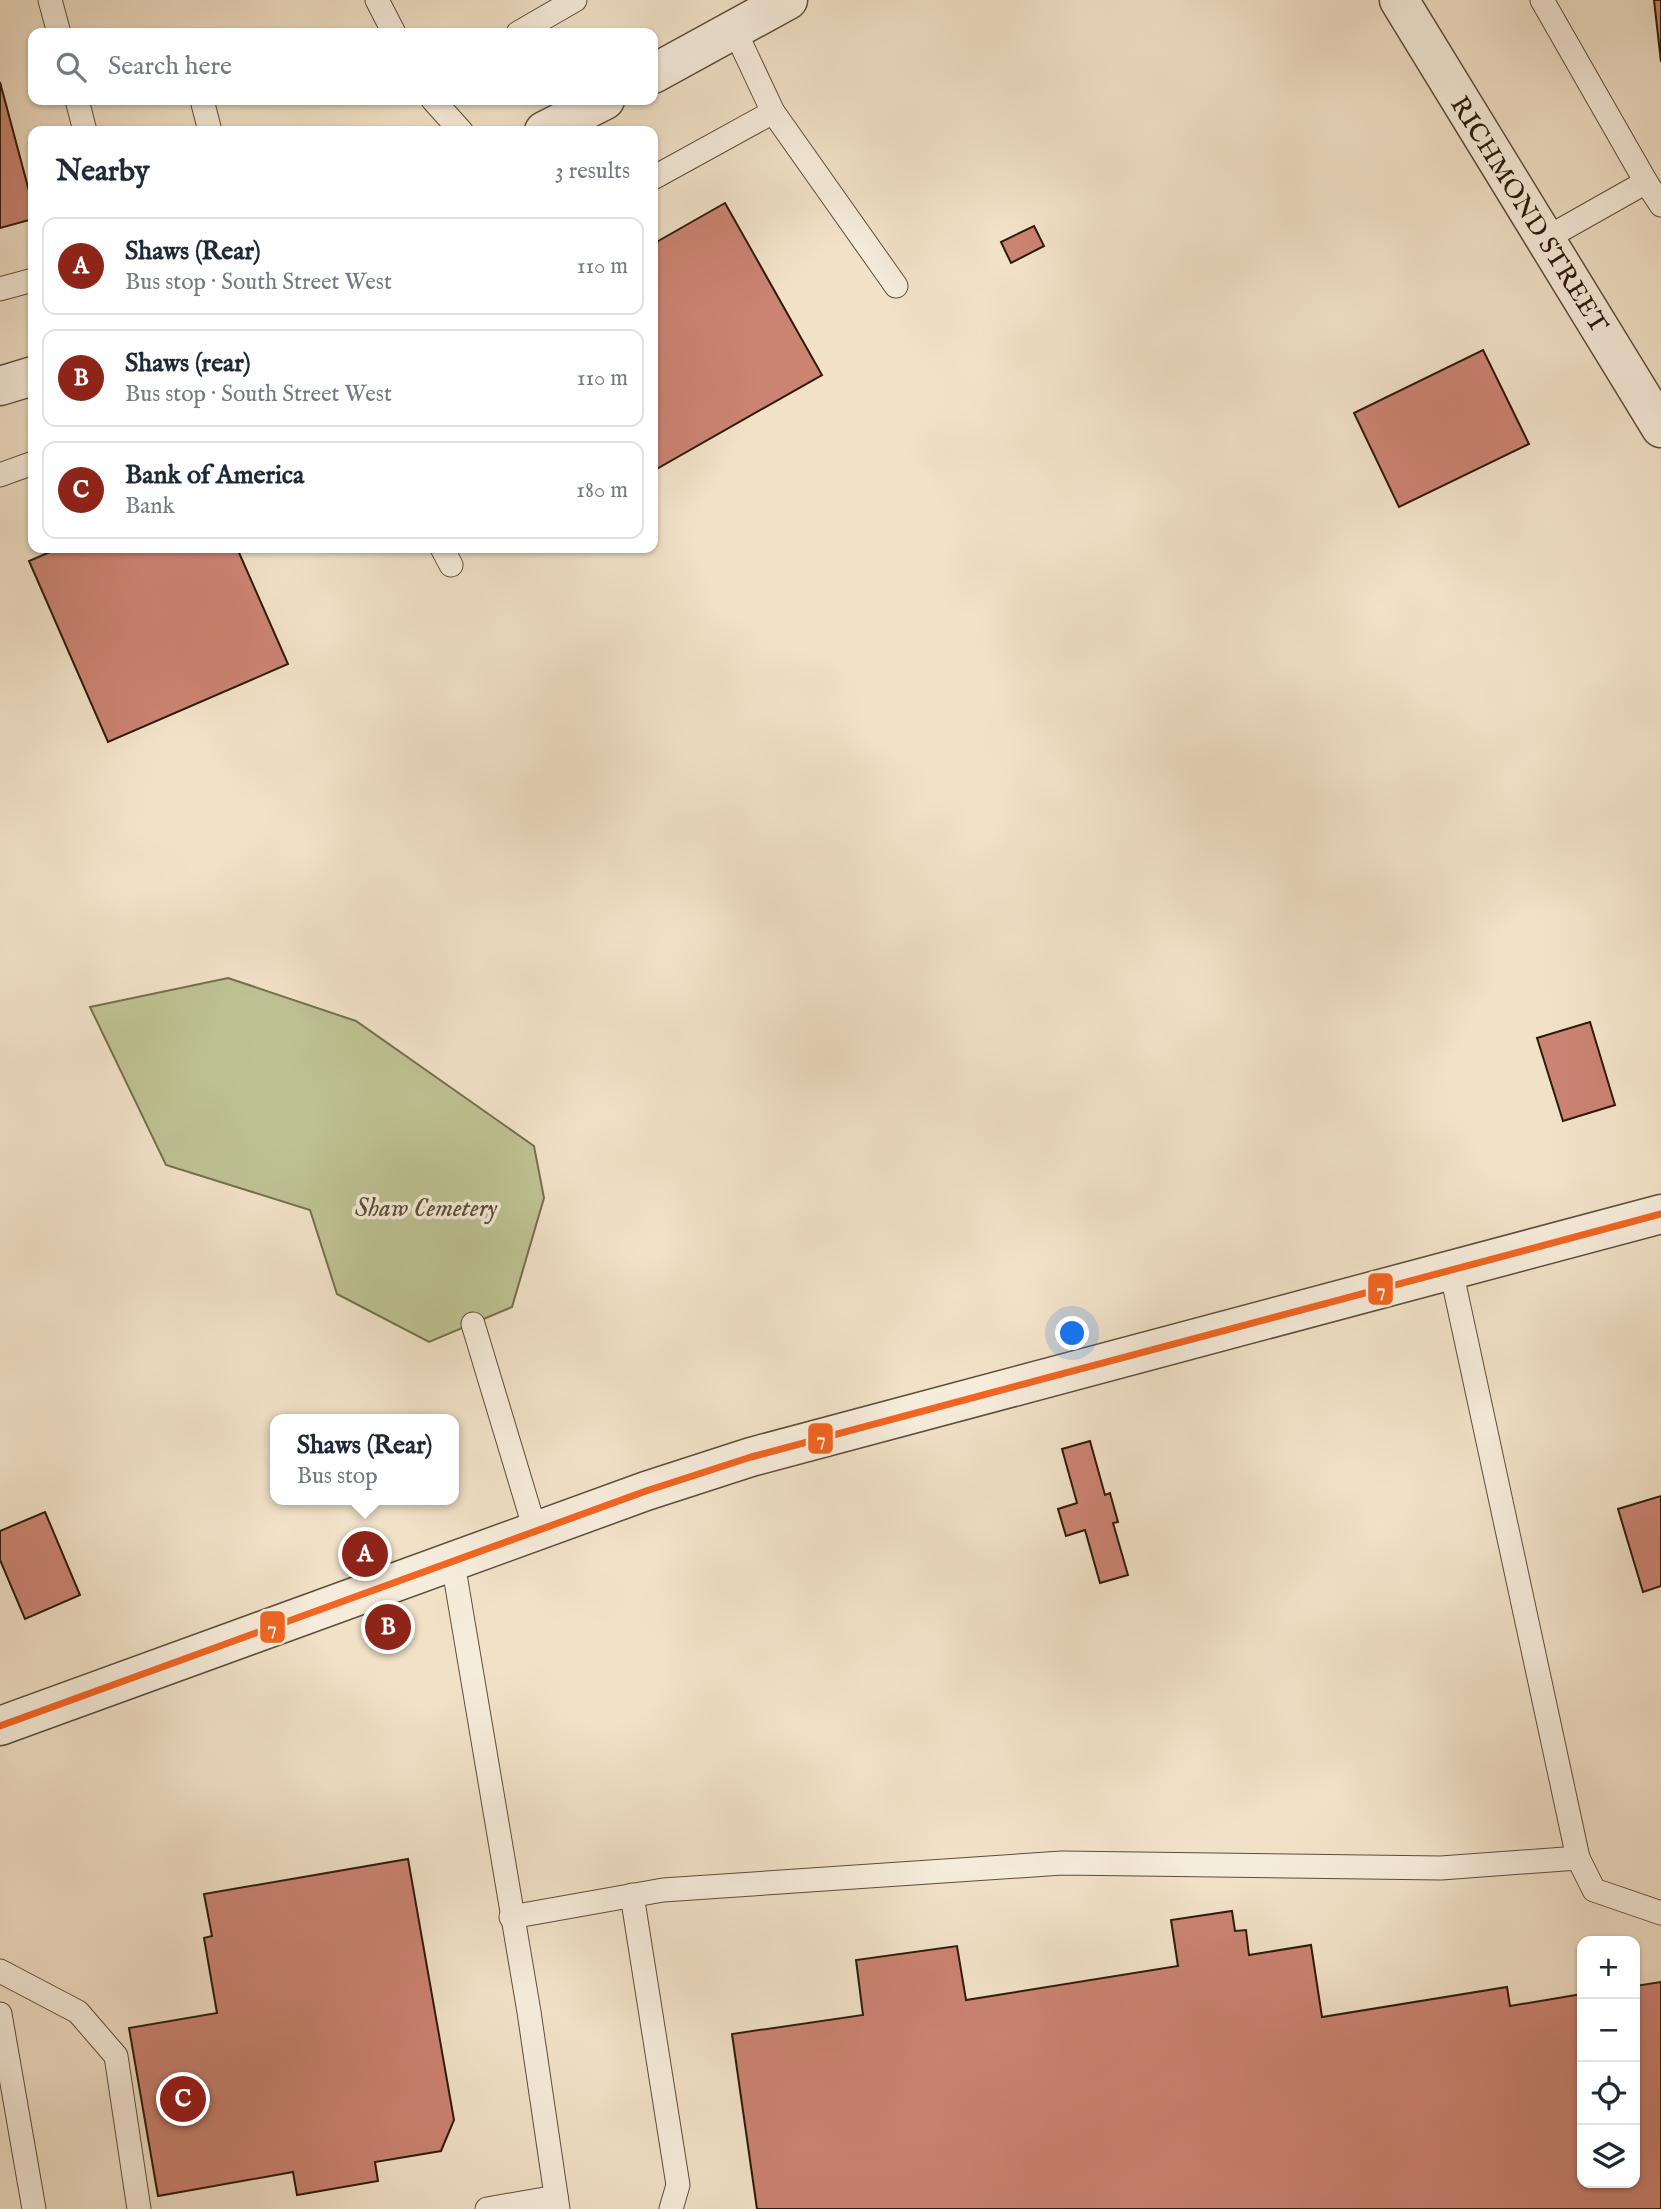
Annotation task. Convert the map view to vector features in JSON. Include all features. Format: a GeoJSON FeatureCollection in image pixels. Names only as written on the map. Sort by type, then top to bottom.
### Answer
{"type":"FeatureCollection","features":[{"type":"Feature","properties":{"kind":"street"},"geometry":{"type":"LineString","coordinates":[[658,71],[788,0]]}},
{"type":"Feature","properties":{"kind":"street","name":"RICHMOND STREET"},"geometry":{"type":"LineString","coordinates":[[1399,0],[1661,428]]}},
{"type":"Feature","properties":{"kind":"street"},"geometry":{"type":"LineString","coordinates":[[554,126],[595,105]]}},
{"type":"Feature","properties":{"kind":"street"},"geometry":{"type":"LineString","coordinates":[[0,386],[28,378]]}},
{"type":"Feature","properties":{"kind":"street"},"geometry":{"type":"LineString","coordinates":[[0,1726],[646,1491],[751,1457],[1661,1214]]}},
{"type":"Feature","properties":{"kind":"lane"},"geometry":{"type":"LineString","coordinates":[[50,0],[58,28]]}},
{"type":"Feature","properties":{"kind":"lane"},"geometry":{"type":"LineString","coordinates":[[377,0],[391,28]]}},
{"type":"Feature","properties":{"kind":"lane"},"geometry":{"type":"LineString","coordinates":[[527,28],[575,0]]}},
{"type":"Feature","properties":{"kind":"lane"},"geometry":{"type":"LineString","coordinates":[[1542,0],[1661,205]]}},
{"type":"Feature","properties":{"kind":"lane"},"geometry":{"type":"LineString","coordinates":[[735,31],[773,113],[895,286]]}},
{"type":"Feature","properties":{"kind":"lane"},"geometry":{"type":"LineString","coordinates":[[77,105],[84,126]]}},
{"type":"Feature","properties":{"kind":"lane"},"geometry":{"type":"LineString","coordinates":[[203,105],[209,126]]}},
{"type":"Feature","properties":{"kind":"lane"},"geometry":{"type":"LineString","coordinates":[[438,105],[456,126]]}},
{"type":"Feature","properties":{"kind":"lane"},"geometry":{"type":"LineString","coordinates":[[658,175],[773,113]]}},
{"type":"Feature","properties":{"kind":"lane"},"geometry":{"type":"LineString","coordinates":[[1545,239],[1646,182]]}},
{"type":"Feature","properties":{"kind":"lane"},"geometry":{"type":"LineString","coordinates":[[0,289],[28,281]]}},
{"type":"Feature","properties":{"kind":"lane"},"geometry":{"type":"LineString","coordinates":[[0,475],[28,465]]}},
{"type":"Feature","properties":{"kind":"lane"},"geometry":{"type":"LineString","coordinates":[[1451,1270],[1578,1857],[1594,1890],[1661,1913]]}},
{"type":"Feature","properties":{"kind":"lane"},"geometry":{"type":"LineString","coordinates":[[473,1324],[536,1533]]}},
{"type":"Feature","properties":{"kind":"lane"},"geometry":{"type":"LineString","coordinates":[[453,1563],[529,2012],[557,2203],[487,2209]]}},
{"type":"Feature","properties":{"kind":"lane"},"geometry":{"type":"LineString","coordinates":[[511,1917],[663,1890],[1062,1863],[1441,1868],[1578,1857]]}},
{"type":"Feature","properties":{"kind":"lane"},"geometry":{"type":"LineString","coordinates":[[632,1895],[678,2185],[671,2209]]}},
{"type":"Feature","properties":{"kind":"lane"},"geometry":{"type":"LineString","coordinates":[[0,1971],[78,2012],[116,2056],[139,2209]]}},
{"type":"Feature","properties":{"kind":"lane"},"geometry":{"type":"LineString","coordinates":[[0,2014],[34,2209]]}},
{"type":"Feature","properties":{"kind":"green space","name":"Shaw Cemetery"},"geometry":{"type":"Polygon","coordinates":[[[228,978],[356,1021],[534,1146],[544,1198],[512,1307],[429,1342],[337,1294],[310,1210],[166,1165],[90,1007],[228,978]]]}},
{"type":"Feature","properties":{"kind":"building"},"geometry":{"type":"Polygon","coordinates":[[[1654,0],[1661,0],[1661,62],[1654,0]]]}},
{"type":"Feature","properties":{"kind":"building"},"geometry":{"type":"Polygon","coordinates":[[[0,82],[28,187],[28,220],[0,228],[0,82]]]}},
{"type":"Feature","properties":{"kind":"building"},"geometry":{"type":"Polygon","coordinates":[[[725,203],[822,375],[658,468],[658,241],[725,203]]]}},
{"type":"Feature","properties":{"kind":"building"},"geometry":{"type":"Polygon","coordinates":[[[1034,226],[1044,246],[1011,263],[1001,242],[1034,226]]]}},
{"type":"Feature","properties":{"kind":"building"},"geometry":{"type":"Polygon","coordinates":[[[1483,350],[1529,444],[1399,507],[1354,413],[1483,350]]]}},
{"type":"Feature","properties":{"kind":"building"},"geometry":{"type":"Polygon","coordinates":[[[47,553],[239,553],[288,664],[108,742],[29,561],[47,553]]]}},
{"type":"Feature","properties":{"kind":"building"},"geometry":{"type":"Polygon","coordinates":[[[1590,1022],[1615,1105],[1563,1121],[1537,1038],[1590,1022]]]}},
{"type":"Feature","properties":{"kind":"building"},"geometry":{"type":"Polygon","coordinates":[[[1090,1441],[1105,1495],[1110,1493],[1118,1522],[1113,1523],[1128,1575],[1100,1583],[1085,1530],[1066,1536],[1058,1509],[1077,1503],[1062,1449],[1090,1441]]]}},
{"type":"Feature","properties":{"kind":"building"},"geometry":{"type":"Polygon","coordinates":[[[1661,1496],[1661,1586],[1643,1592],[1618,1509],[1661,1496]]]}},
{"type":"Feature","properties":{"kind":"building"},"geometry":{"type":"Polygon","coordinates":[[[45,1512],[80,1595],[25,1619],[0,1560],[0,1531],[45,1512]]]}},
{"type":"Feature","properties":{"kind":"building"},"geometry":{"type":"Polygon","coordinates":[[[408,1859],[454,2120],[441,2151],[375,2162],[378,2181],[297,2195],[293,2172],[158,2196],[129,2028],[217,2013],[204,1938],[212,1936],[204,1894],[408,1859]]]}},
{"type":"Feature","properties":{"kind":"building"},"geometry":{"type":"Polygon","coordinates":[[[1232,1911],[1235,1931],[1246,1930],[1249,1955],[1311,1945],[1322,2017],[1507,1987],[1510,2006],[1577,1995],[1577,2188],[1640,2188],[1640,1985],[1661,1982],[1661,2209],[757,2209],[732,2034],[863,2015],[856,1960],[957,1946],[966,2000],[1178,1966],[1171,1920],[1232,1911]]]}},
{"type":"Feature","properties":{"kind":"transit line","name":"7"},"geometry":{"type":"LineString","coordinates":[[0,1726],[646,1491],[751,1457],[1661,1214]]}},
{"type":"Feature","properties":{"kind":"place","name":"Shaws (Rear)"},"geometry":{"type":"Point","coordinates":[365,1554]}},
{"type":"Feature","properties":{"kind":"place","name":"Shaws (rear)"},"geometry":{"type":"Point","coordinates":[388,1627]}},
{"type":"Feature","properties":{"kind":"place","name":"Bank of America"},"geometry":{"type":"Point","coordinates":[183,2099]}}]}
